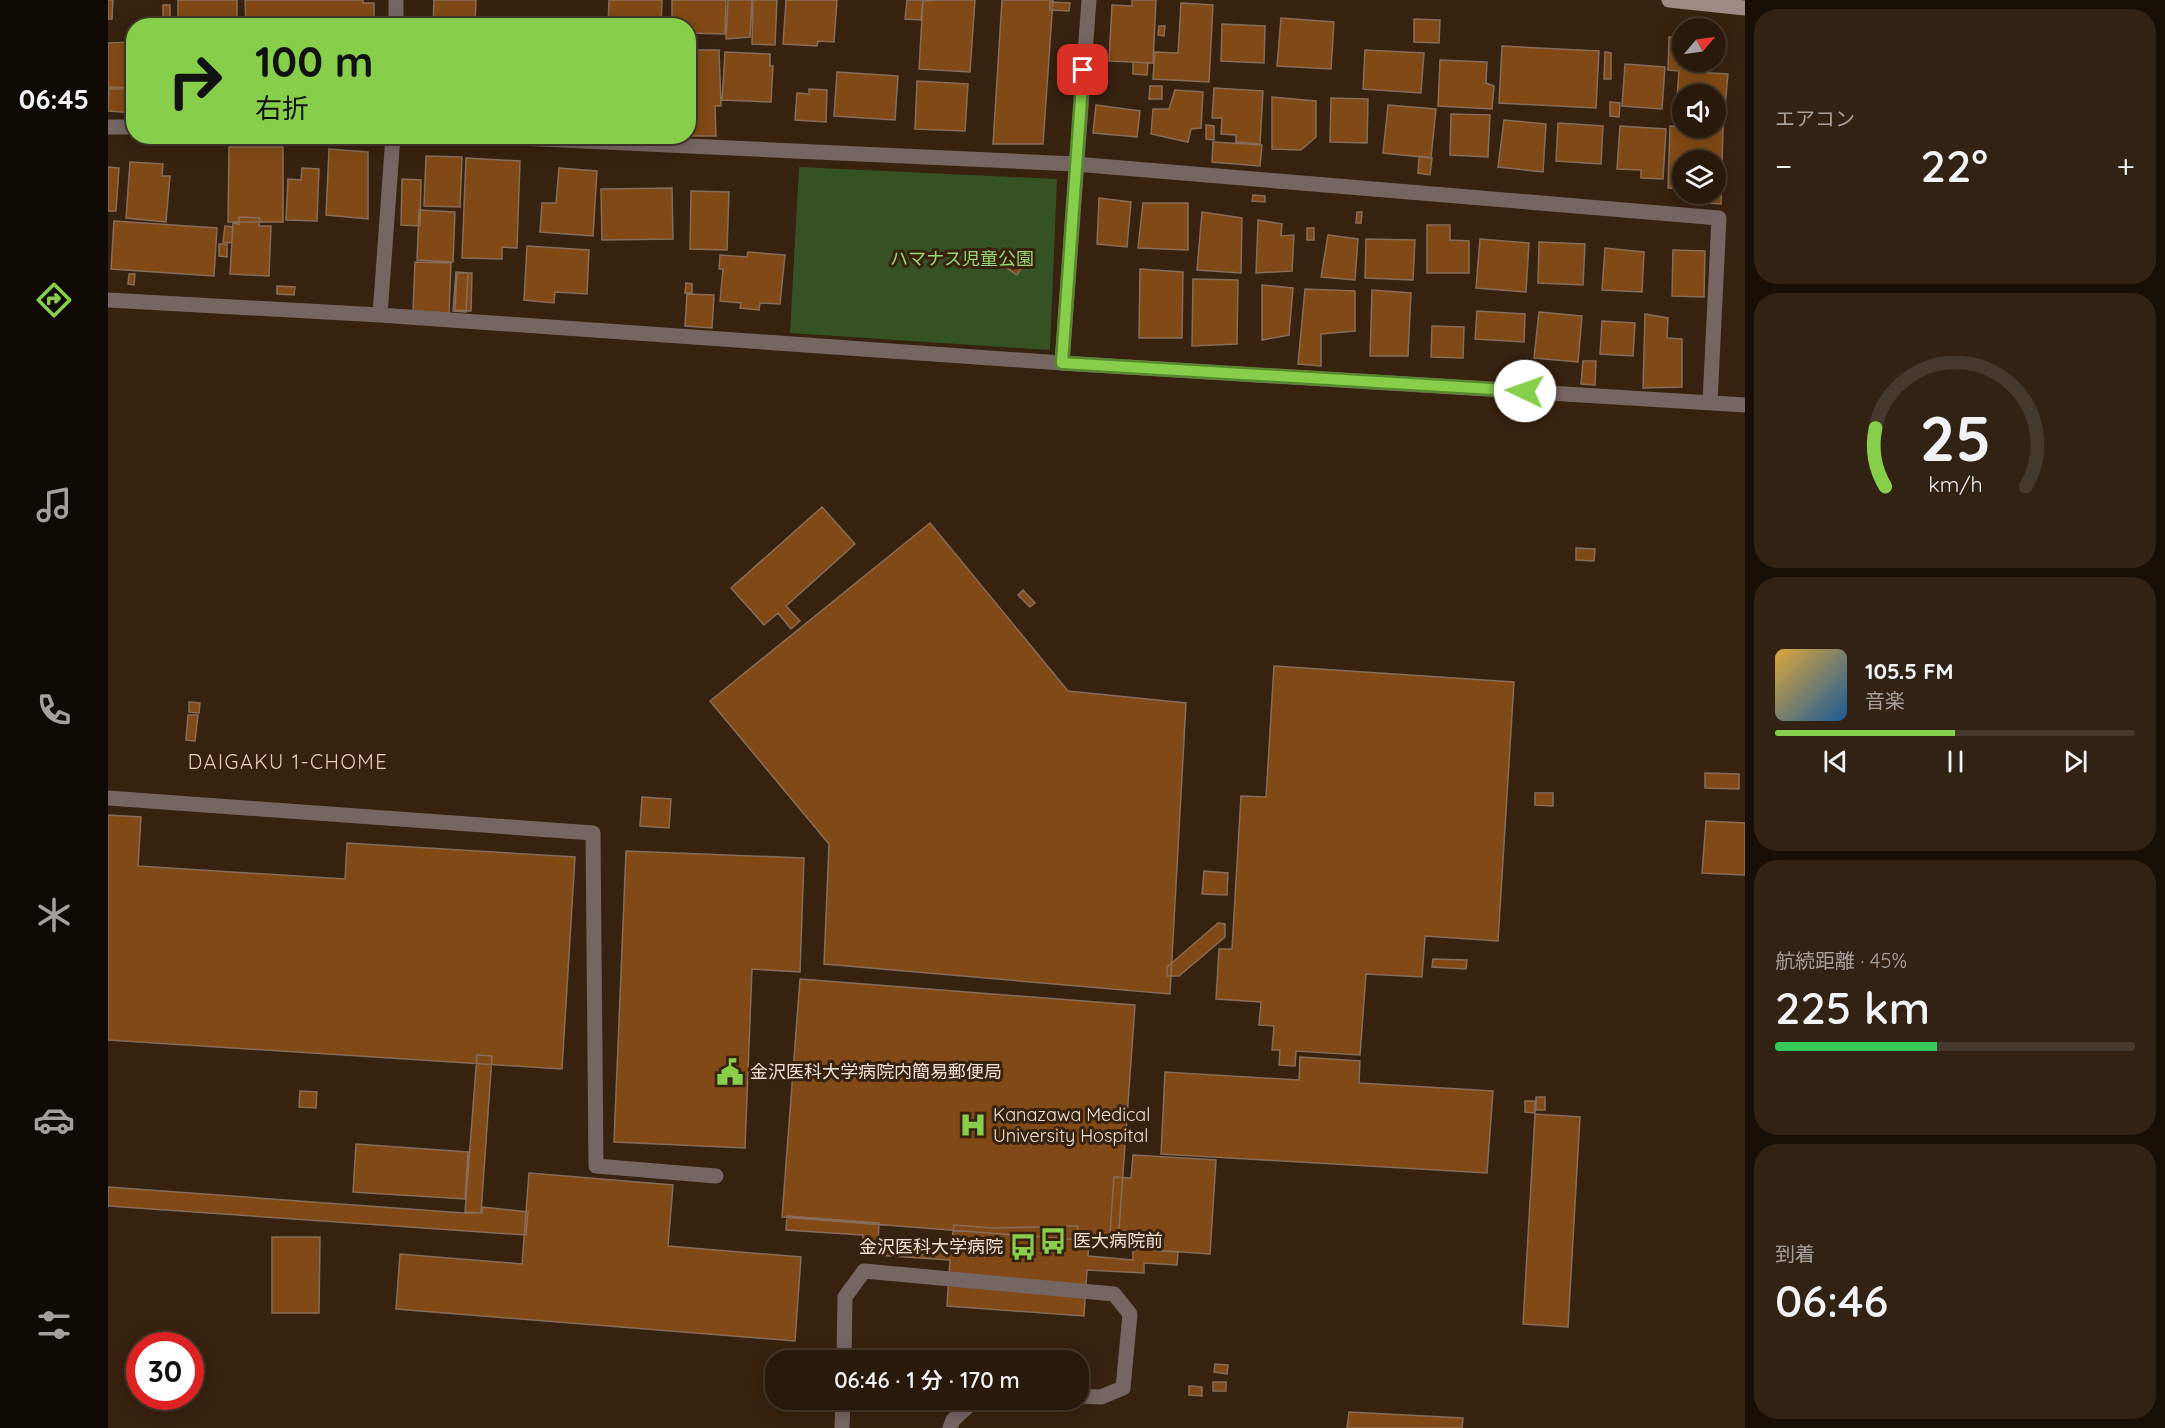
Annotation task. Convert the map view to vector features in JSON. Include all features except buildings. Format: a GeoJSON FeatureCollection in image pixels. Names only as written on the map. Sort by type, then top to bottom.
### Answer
{"type":"FeatureCollection","features":[{"type":"Feature","properties":{"kind":"street"},"geometry":{"type":"LineString","coordinates":[[396,0],[396,18]]}},
{"type":"Feature","properties":{"kind":"street"},"geometry":{"type":"LineString","coordinates":[[1062,363],[1089,0]]}},
{"type":"Feature","properties":{"kind":"street"},"geometry":{"type":"LineString","coordinates":[[1669,0],[1745,8]]}},
{"type":"Feature","properties":{"kind":"street"},"geometry":{"type":"LineString","coordinates":[[108,127],[126,128]]}},
{"type":"Feature","properties":{"kind":"street"},"geometry":{"type":"LineString","coordinates":[[380,315],[392,144]]}},
{"type":"Feature","properties":{"kind":"street"},"geometry":{"type":"LineString","coordinates":[[646,144],[1075,164],[1719,218],[1710,402]]}},
{"type":"Feature","properties":{"kind":"street"},"geometry":{"type":"LineString","coordinates":[[108,300],[380,315],[1062,363],[1745,405]]}},
{"type":"Feature","properties":{"kind":"street"},"geometry":{"type":"LineString","coordinates":[[108,798],[593,833],[596,1166],[716,1176]]}},
{"type":"Feature","properties":{"kind":"street"},"geometry":{"type":"LineString","coordinates":[[844,1350],[845,1297],[864,1271],[1114,1294],[1130,1314],[1123,1388],[1101,1397],[1089,1396]]}},
{"type":"Feature","properties":{"kind":"street"},"geometry":{"type":"LineString","coordinates":[[842,1428],[843,1410]]}},
{"type":"Feature","properties":{"kind":"street"},"geometry":{"type":"LineString","coordinates":[[950,1428],[953,1420],[964,1410]]}},
{"type":"Feature","properties":{"kind":"green space","name":"ハマナス児童公園"},"geometry":{"type":"Polygon","coordinates":[[[799,167],[1057,179],[1050,350],[790,333],[799,167]]]}},
{"type":"Feature","properties":{"kind":"place","name":"金沢医科大学病院内簡易郵便局"},"geometry":{"type":"Point","coordinates":[730,1072]}},
{"type":"Feature","properties":{"kind":"place","name":"Kanazawa Medical University Hospital"},"geometry":{"type":"Point","coordinates":[973,1125]}},
{"type":"Feature","properties":{"kind":"place","name":"医大病院前"},"geometry":{"type":"Point","coordinates":[1053,1241]}},
{"type":"Feature","properties":{"kind":"place","name":"金沢医科大学病院"},"geometry":{"type":"Point","coordinates":[1023,1247]}},
{"type":"Feature","properties":{"kind":"district","name":"DAIGAKU 1-CHOME"},"geometry":{"type":"Point","coordinates":[288,762]}},
{"type":"Feature","properties":{"kind":"route"},"geometry":{"type":"LineString","coordinates":[[1083,70],[1062,363],[1525,391]]}}]}
